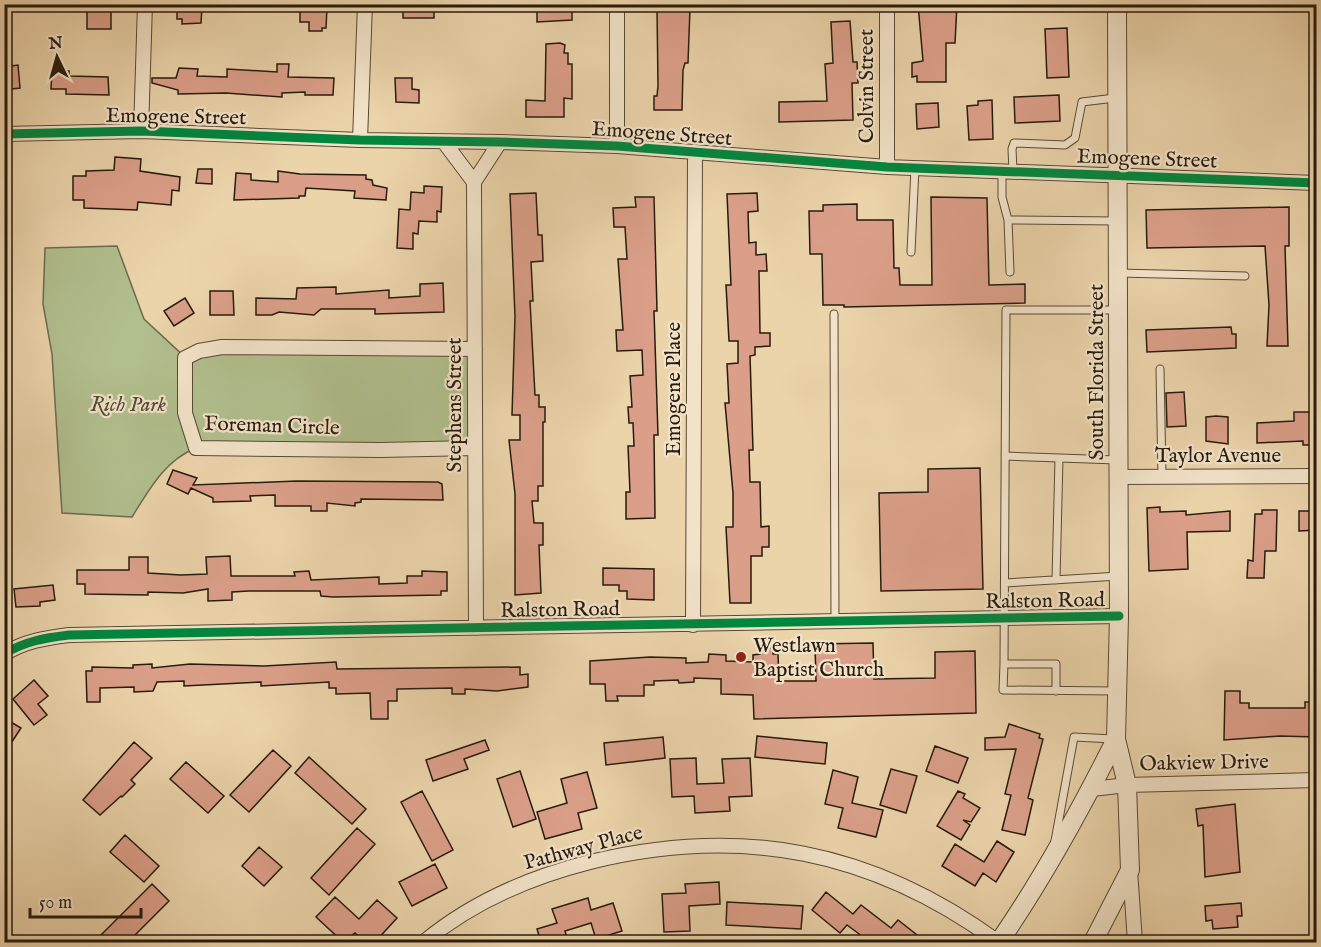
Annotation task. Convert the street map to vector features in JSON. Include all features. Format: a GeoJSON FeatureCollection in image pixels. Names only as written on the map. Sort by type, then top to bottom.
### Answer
{"type":"FeatureCollection","features":[{"type":"Feature","properties":{"kind":"street"},"geometry":{"type":"LineString","coordinates":[[141,131],[145,4]]}},
{"type":"Feature","properties":{"kind":"street"},"geometry":{"type":"LineString","coordinates":[[360,140],[365,4]]}},
{"type":"Feature","properties":{"kind":"street"},"geometry":{"type":"LineString","coordinates":[[617,4],[617,146]]}},
{"type":"Feature","properties":{"kind":"street","name":"Colvin Street"},"geometry":{"type":"LineString","coordinates":[[887,4],[888,167]]}},
{"type":"Feature","properties":{"kind":"street","name":"South Florida Street"},"geometry":{"type":"LineString","coordinates":[[1093,942],[1130,870],[1127,785],[1116,739],[1119,616],[1117,4]]}},
{"type":"Feature","properties":{"kind":"street","name":"Emogene Street"},"geometry":{"type":"LineString","coordinates":[[4,134],[141,131],[360,140],[617,146],[888,167],[1317,183]]}},
{"type":"Feature","properties":{"kind":"street"},"geometry":{"type":"LineString","coordinates":[[444,142],[474,182],[500,142]]}},
{"type":"Feature","properties":{"kind":"street","name":"Emogene Place"},"geometry":{"type":"LineString","coordinates":[[693,625],[695,153]]}},
{"type":"Feature","properties":{"kind":"street","name":"Stephens Street"},"geometry":{"type":"LineString","coordinates":[[474,182],[476,628]]}},
{"type":"Feature","properties":{"kind":"street","name":"Foreman Circle"},"geometry":{"type":"LineString","coordinates":[[475,349],[222,347],[198,351],[185,358],[185,413],[196,448],[380,450],[475,448]]}},
{"type":"Feature","properties":{"kind":"street","name":"Taylor Avenue"},"geometry":{"type":"LineString","coordinates":[[1119,469],[1162,477],[1317,476]]}},
{"type":"Feature","properties":{"kind":"street","name":"Ralston Road"},"geometry":{"type":"LineString","coordinates":[[4,654],[21,644],[69,636],[1119,616]]}},
{"type":"Feature","properties":{"kind":"street","name":"South Florida Street"},"geometry":{"type":"LineString","coordinates":[[998,942],[1052,858],[1092,789],[1116,739]]}},
{"type":"Feature","properties":{"kind":"street","name":"Oakview Drive"},"geometry":{"type":"LineString","coordinates":[[1092,789],[1127,785],[1317,780]]}},
{"type":"Feature","properties":{"kind":"street","name":"Pathway Place"},"geometry":{"type":"LineString","coordinates":[[424,942],[449,923],[519,885],[569,867],[631,852],[701,844],[763,846],[835,860],[895,881],[970,922],[998,942]]}},
{"type":"Feature","properties":{"kind":"street"},"geometry":{"type":"LineString","coordinates":[[1130,870],[1135,942]]}},
{"type":"Feature","properties":{"kind":"lane"},"geometry":{"type":"LineString","coordinates":[[1010,272],[1008,220],[1002,197],[1014,143],[1065,145],[1075,138],[1082,102],[1117,98]]}},
{"type":"Feature","properties":{"kind":"lane"},"geometry":{"type":"LineString","coordinates":[[911,252],[915,168]]}},
{"type":"Feature","properties":{"kind":"lane"},"geometry":{"type":"LineString","coordinates":[[1008,220],[1118,221]]}},
{"type":"Feature","properties":{"kind":"lane"},"geometry":{"type":"LineString","coordinates":[[1118,273],[1245,276]]}},
{"type":"Feature","properties":{"kind":"lane"},"geometry":{"type":"LineString","coordinates":[[1117,691],[1004,690],[1004,664],[1006,310],[1118,310]]}},
{"type":"Feature","properties":{"kind":"lane"},"geometry":{"type":"LineString","coordinates":[[834,314],[835,622]]}},
{"type":"Feature","properties":{"kind":"lane"},"geometry":{"type":"LineString","coordinates":[[1160,369],[1162,477]]}},
{"type":"Feature","properties":{"kind":"lane"},"geometry":{"type":"LineString","coordinates":[[1005,456],[1059,458],[1119,469]]}},
{"type":"Feature","properties":{"kind":"lane"},"geometry":{"type":"LineString","coordinates":[[1056,580],[1059,458]]}},
{"type":"Feature","properties":{"kind":"lane"},"geometry":{"type":"LineString","coordinates":[[1005,583],[1119,576]]}},
{"type":"Feature","properties":{"kind":"lane"},"geometry":{"type":"LineString","coordinates":[[1004,664],[1056,664],[1056,691]]}},
{"type":"Feature","properties":{"kind":"lane"},"geometry":{"type":"LineString","coordinates":[[1052,858],[1074,737],[1116,739]]}},
{"type":"Feature","properties":{"kind":"green space","name":"Rich Park"},"geometry":{"type":"Polygon","coordinates":[[[117,246],[144,319],[185,357],[199,351],[475,349],[475,448],[196,448],[185,453],[167,468],[132,517],[62,513],[52,354],[43,304],[45,248],[117,246]]]}},
{"type":"Feature","properties":{"kind":"building"},"geometry":{"type":"Polygon","coordinates":[[[87,4],[111,4],[111,29],[87,29],[87,4]]]}},
{"type":"Feature","properties":{"kind":"building"},"geometry":{"type":"Polygon","coordinates":[[[177,4],[202,6],[201,23],[182,24],[182,19],[177,19],[177,4]]]}},
{"type":"Feature","properties":{"kind":"building"},"geometry":{"type":"Polygon","coordinates":[[[300,4],[322,4],[322,8],[327,8],[326,28],[322,28],[322,31],[309,31],[309,22],[300,22],[300,4]]]}},
{"type":"Feature","properties":{"kind":"building"},"geometry":{"type":"Polygon","coordinates":[[[403,4],[434,4],[434,18],[403,18],[403,4]]]}},
{"type":"Feature","properties":{"kind":"building"},"geometry":{"type":"Polygon","coordinates":[[[537,4],[572,4],[572,20],[537,22],[537,4]]]}},
{"type":"Feature","properties":{"kind":"building"},"geometry":{"type":"Polygon","coordinates":[[[918,4],[957,4],[955,43],[946,43],[946,82],[917,82],[917,76],[912,77],[912,63],[923,61],[918,4]]]}},
{"type":"Feature","properties":{"kind":"building"},"geometry":{"type":"Polygon","coordinates":[[[657,8],[690,8],[688,63],[685,63],[683,70],[682,110],[654,110],[654,96],[657,96],[658,86],[657,8]]]}},
{"type":"Feature","properties":{"kind":"building"},"geometry":{"type":"Polygon","coordinates":[[[850,21],[853,62],[857,62],[858,83],[852,83],[853,120],[779,122],[779,102],[827,101],[825,64],[833,63],[831,22],[850,21]]]}},
{"type":"Feature","properties":{"kind":"building"},"geometry":{"type":"Polygon","coordinates":[[[1067,28],[1069,77],[1047,78],[1045,29],[1067,28]]]}},
{"type":"Feature","properties":{"kind":"building"},"geometry":{"type":"Polygon","coordinates":[[[546,44],[565,45],[564,53],[568,53],[568,64],[572,64],[572,99],[564,98],[564,117],[526,117],[526,100],[545,101],[546,44]]]}},
{"type":"Feature","properties":{"kind":"building"},"geometry":{"type":"Polygon","coordinates":[[[277,64],[289,64],[288,77],[334,78],[333,95],[305,95],[305,92],[282,93],[282,97],[226,93],[178,94],[178,90],[152,83],[152,78],[176,78],[179,68],[198,69],[197,76],[227,77],[227,69],[277,72],[277,64]]]}},
{"type":"Feature","properties":{"kind":"building"},"geometry":{"type":"Polygon","coordinates":[[[18,65],[20,88],[4,90],[4,67],[18,65]]]}},
{"type":"Feature","properties":{"kind":"building"},"geometry":{"type":"Polygon","coordinates":[[[52,70],[69,71],[69,76],[108,77],[109,95],[66,94],[66,89],[51,89],[52,70]]]}},
{"type":"Feature","properties":{"kind":"building"},"geometry":{"type":"Polygon","coordinates":[[[395,78],[412,78],[412,89],[419,90],[419,103],[396,102],[395,78]]]}},
{"type":"Feature","properties":{"kind":"building"},"geometry":{"type":"Polygon","coordinates":[[[1059,95],[1060,121],[1015,123],[1014,97],[1059,95]]]}},
{"type":"Feature","properties":{"kind":"building"},"geometry":{"type":"Polygon","coordinates":[[[992,100],[993,139],[969,140],[967,106],[978,105],[978,101],[992,100]]]}},
{"type":"Feature","properties":{"kind":"building"},"geometry":{"type":"Polygon","coordinates":[[[938,103],[939,127],[917,129],[916,104],[938,103]]]}},
{"type":"Feature","properties":{"kind":"building"},"geometry":{"type":"Polygon","coordinates":[[[115,157],[141,159],[140,171],[180,177],[179,191],[172,190],[171,205],[138,202],[137,210],[84,208],[84,200],[73,200],[73,176],[86,176],[86,171],[114,170],[115,157]]]}},
{"type":"Feature","properties":{"kind":"building"},"geometry":{"type":"Polygon","coordinates":[[[198,169],[212,169],[212,184],[196,183],[198,169]]]}},
{"type":"Feature","properties":{"kind":"building"},"geometry":{"type":"Polygon","coordinates":[[[278,171],[300,174],[366,175],[366,179],[372,180],[373,185],[387,188],[386,200],[354,198],[355,191],[306,188],[305,196],[299,196],[299,198],[234,200],[236,173],[251,174],[251,180],[278,182],[278,171]]]}},
{"type":"Feature","properties":{"kind":"building"},"geometry":{"type":"Polygon","coordinates":[[[424,186],[442,187],[441,212],[437,211],[437,222],[419,221],[418,234],[413,233],[413,249],[397,248],[399,209],[410,210],[411,192],[424,193],[424,186]]]}},
{"type":"Feature","properties":{"kind":"building"},"geometry":{"type":"Polygon","coordinates":[[[536,193],[538,235],[542,235],[543,261],[531,262],[533,301],[530,301],[535,395],[539,395],[539,407],[545,407],[545,422],[543,422],[543,486],[538,486],[538,501],[532,501],[534,523],[543,523],[543,545],[539,545],[541,593],[515,595],[515,494],[509,440],[520,440],[520,415],[512,415],[515,316],[510,194],[536,193]]]}},
{"type":"Feature","properties":{"kind":"building"},"geometry":{"type":"Polygon","coordinates":[[[757,193],[758,211],[748,212],[749,243],[756,242],[756,255],[766,254],[767,271],[759,271],[760,333],[770,333],[770,346],[755,347],[755,355],[750,356],[753,450],[749,450],[750,482],[760,482],[761,527],[769,526],[769,547],[762,547],[762,556],[751,556],[751,603],[730,603],[726,527],[733,527],[733,493],[725,403],[729,403],[727,364],[738,363],[738,341],[729,341],[726,285],[731,285],[727,194],[757,193]]]}},
{"type":"Feature","properties":{"kind":"building"},"geometry":{"type":"Polygon","coordinates":[[[635,197],[654,197],[657,311],[654,311],[658,435],[654,435],[655,518],[626,519],[626,492],[630,492],[628,446],[634,446],[633,423],[629,423],[628,407],[632,407],[630,376],[643,375],[642,350],[617,351],[616,330],[623,330],[618,259],[627,259],[625,227],[614,227],[613,208],[636,207],[635,197]]]}},
{"type":"Feature","properties":{"kind":"building"},"geometry":{"type":"Polygon","coordinates":[[[931,197],[987,198],[989,285],[1025,284],[1025,303],[844,307],[844,305],[823,305],[822,254],[810,254],[809,211],[823,211],[823,205],[857,204],[857,220],[893,220],[894,268],[899,268],[900,285],[932,285],[931,197]]]}},
{"type":"Feature","properties":{"kind":"building"},"geometry":{"type":"Polygon","coordinates":[[[1289,207],[1289,246],[1285,246],[1288,346],[1267,346],[1269,305],[1265,246],[1147,248],[1146,210],[1289,207]]]}},
{"type":"Feature","properties":{"kind":"building"},"geometry":{"type":"Polygon","coordinates":[[[443,283],[444,312],[375,314],[375,309],[321,309],[314,315],[279,312],[272,315],[256,315],[256,298],[296,299],[297,288],[336,287],[336,294],[389,290],[389,298],[420,296],[420,284],[443,283]]]}},
{"type":"Feature","properties":{"kind":"building"},"geometry":{"type":"Polygon","coordinates":[[[210,291],[233,291],[234,315],[210,315],[210,291]]]}},
{"type":"Feature","properties":{"kind":"building"},"geometry":{"type":"Polygon","coordinates":[[[185,298],[194,313],[174,326],[164,311],[185,298]]]}},
{"type":"Feature","properties":{"kind":"building"},"geometry":{"type":"Polygon","coordinates":[[[1231,327],[1232,334],[1236,334],[1236,348],[1147,352],[1146,330],[1231,327]]]}},
{"type":"Feature","properties":{"kind":"building"},"geometry":{"type":"Polygon","coordinates":[[[1184,392],[1186,426],[1167,427],[1166,393],[1184,392]]]}},
{"type":"Feature","properties":{"kind":"building"},"geometry":{"type":"Polygon","coordinates":[[[1294,412],[1317,412],[1317,445],[1303,445],[1303,441],[1257,443],[1257,423],[1294,421],[1294,412]]]}},
{"type":"Feature","properties":{"kind":"building"},"geometry":{"type":"Polygon","coordinates":[[[1206,417],[1228,417],[1228,444],[1206,441],[1206,417]]]}},
{"type":"Feature","properties":{"kind":"building"},"geometry":{"type":"Polygon","coordinates":[[[980,468],[983,589],[881,591],[879,493],[928,492],[928,469],[980,468]]]}},
{"type":"Feature","properties":{"kind":"building"},"geometry":{"type":"Polygon","coordinates":[[[173,470],[197,478],[193,485],[297,481],[438,482],[442,484],[443,500],[361,499],[361,502],[355,503],[355,506],[327,503],[327,511],[311,511],[311,506],[275,506],[275,495],[250,496],[251,501],[213,502],[213,498],[191,488],[188,494],[167,484],[173,470]]]}},
{"type":"Feature","properties":{"kind":"building"},"geometry":{"type":"Polygon","coordinates":[[[1160,507],[1160,512],[1186,511],[1186,515],[1230,511],[1230,531],[1187,532],[1188,569],[1149,571],[1147,508],[1160,507]]]}},
{"type":"Feature","properties":{"kind":"building"},"geometry":{"type":"Polygon","coordinates":[[[1262,510],[1277,510],[1276,551],[1265,551],[1264,578],[1247,578],[1248,560],[1253,561],[1255,514],[1262,514],[1262,510]]]}},
{"type":"Feature","properties":{"kind":"building"},"geometry":{"type":"Polygon","coordinates":[[[1299,511],[1313,511],[1313,515],[1317,514],[1317,530],[1299,531],[1299,511]]]}},
{"type":"Feature","properties":{"kind":"building"},"geometry":{"type":"Polygon","coordinates":[[[230,556],[231,576],[295,576],[294,572],[309,571],[311,580],[379,577],[379,584],[407,583],[407,576],[422,576],[422,571],[447,572],[447,591],[441,591],[441,595],[333,597],[321,596],[320,591],[249,591],[232,592],[232,600],[208,601],[208,589],[183,593],[148,592],[148,595],[85,594],[85,584],[77,584],[77,570],[129,570],[129,557],[148,557],[148,573],[181,575],[207,574],[206,557],[230,556]]]}},
{"type":"Feature","properties":{"kind":"building"},"geometry":{"type":"Polygon","coordinates":[[[603,568],[654,569],[654,600],[627,599],[627,591],[619,591],[619,585],[603,585],[603,568]]]}},
{"type":"Feature","properties":{"kind":"building"},"geometry":{"type":"Polygon","coordinates":[[[53,585],[55,600],[40,602],[40,606],[16,607],[14,589],[53,585]]]}},
{"type":"Feature","properties":{"kind":"building"},"geometry":{"type":"Polygon","coordinates":[[[873,643],[874,679],[935,678],[935,652],[975,651],[976,713],[754,719],[753,695],[721,694],[721,679],[694,678],[694,682],[679,683],[678,680],[654,681],[654,685],[644,685],[644,696],[617,696],[618,701],[606,701],[605,684],[590,684],[590,661],[650,657],[686,658],[686,663],[708,662],[709,654],[726,655],[726,661],[753,662],[753,655],[760,654],[760,648],[773,648],[773,654],[778,654],[779,681],[816,681],[815,644],[873,643]]]}},
{"type":"Feature","properties":{"kind":"building"},"geometry":{"type":"Polygon","coordinates":[[[336,662],[337,669],[520,667],[520,675],[528,674],[528,687],[497,691],[465,689],[465,694],[452,694],[452,688],[397,689],[397,701],[388,701],[388,719],[371,719],[370,693],[336,694],[336,688],[329,688],[329,682],[261,686],[261,682],[184,686],[184,681],[157,682],[153,691],[134,692],[134,687],[100,688],[100,702],[87,702],[86,671],[92,671],[92,667],[133,668],[133,665],[152,664],[152,668],[190,664],[264,666],[336,662]]]}},
{"type":"Feature","properties":{"kind":"building"},"geometry":{"type":"Polygon","coordinates":[[[34,680],[48,696],[38,704],[47,715],[34,725],[13,699],[34,680]]]}},
{"type":"Feature","properties":{"kind":"building"},"geometry":{"type":"Polygon","coordinates":[[[1225,691],[1240,691],[1240,703],[1249,703],[1249,708],[1305,708],[1305,702],[1317,702],[1317,737],[1280,736],[1224,740],[1225,691]]]}},
{"type":"Feature","properties":{"kind":"building"},"geometry":{"type":"Polygon","coordinates":[[[4,718],[21,728],[4,754],[4,718]]]}},
{"type":"Feature","properties":{"kind":"building"},"geometry":{"type":"Polygon","coordinates":[[[1009,724],[1040,734],[1039,738],[1043,739],[1028,798],[1033,800],[1025,835],[1002,830],[1011,795],[1005,794],[1016,749],[985,750],[985,738],[1005,737],[1009,724]]]}},
{"type":"Feature","properties":{"kind":"building"},"geometry":{"type":"Polygon","coordinates":[[[757,736],[827,743],[825,764],[755,757],[757,736]]]}},
{"type":"Feature","properties":{"kind":"building"},"geometry":{"type":"Polygon","coordinates":[[[663,737],[665,758],[606,765],[604,743],[663,737]]]}},
{"type":"Feature","properties":{"kind":"building"},"geometry":{"type":"Polygon","coordinates":[[[485,740],[489,750],[464,759],[468,769],[433,781],[426,760],[485,740]]]}},
{"type":"Feature","properties":{"kind":"building"},"geometry":{"type":"Polygon","coordinates":[[[134,742],[152,758],[131,780],[135,784],[100,815],[83,800],[134,742]]]}},
{"type":"Feature","properties":{"kind":"building"},"geometry":{"type":"Polygon","coordinates":[[[935,746],[968,758],[958,783],[926,771],[935,746]]]}},
{"type":"Feature","properties":{"kind":"building"},"geometry":{"type":"Polygon","coordinates":[[[273,750],[291,766],[249,812],[230,795],[273,750]]]}},
{"type":"Feature","properties":{"kind":"building"},"geometry":{"type":"Polygon","coordinates":[[[309,757],[366,809],[352,824],[295,773],[309,757]]]}},
{"type":"Feature","properties":{"kind":"building"},"geometry":{"type":"Polygon","coordinates":[[[696,758],[697,784],[724,783],[722,759],[750,758],[752,796],[729,797],[730,811],[695,813],[694,796],[672,797],[670,759],[696,758]]]}},
{"type":"Feature","properties":{"kind":"building"},"geometry":{"type":"Polygon","coordinates":[[[186,762],[224,796],[208,813],[170,779],[186,762]]]}},
{"type":"Feature","properties":{"kind":"building"},"geometry":{"type":"Polygon","coordinates":[[[891,769],[917,776],[906,813],[880,805],[891,769]]]}},
{"type":"Feature","properties":{"kind":"building"},"geometry":{"type":"Polygon","coordinates":[[[833,770],[858,777],[852,803],[883,810],[876,837],[838,828],[843,808],[825,804],[833,770]]]}},
{"type":"Feature","properties":{"kind":"building"},"geometry":{"type":"Polygon","coordinates":[[[520,771],[536,819],[513,827],[497,779],[520,771]]]}},
{"type":"Feature","properties":{"kind":"building"},"geometry":{"type":"Polygon","coordinates":[[[587,772],[597,808],[578,813],[582,829],[545,839],[537,812],[567,803],[561,779],[587,772]]]}},
{"type":"Feature","properties":{"kind":"building"},"geometry":{"type":"Polygon","coordinates":[[[422,791],[453,850],[432,861],[401,802],[422,791]]]}},
{"type":"Feature","properties":{"kind":"building"},"geometry":{"type":"Polygon","coordinates":[[[958,791],[965,794],[963,798],[980,808],[971,822],[963,820],[970,825],[961,840],[937,826],[958,791]]]}},
{"type":"Feature","properties":{"kind":"building"},"geometry":{"type":"Polygon","coordinates":[[[1235,804],[1240,872],[1205,877],[1203,825],[1198,826],[1196,809],[1235,804]]]}},
{"type":"Feature","properties":{"kind":"building"},"geometry":{"type":"Polygon","coordinates":[[[357,828],[375,844],[329,895],[311,878],[357,828]]]}},
{"type":"Feature","properties":{"kind":"building"},"geometry":{"type":"Polygon","coordinates":[[[125,835],[159,866],[144,882],[110,852],[125,835]]]}},
{"type":"Feature","properties":{"kind":"building"},"geometry":{"type":"Polygon","coordinates":[[[997,841],[1014,852],[996,882],[983,873],[975,886],[942,866],[955,844],[984,862],[997,841]]]}},
{"type":"Feature","properties":{"kind":"building"},"geometry":{"type":"Polygon","coordinates":[[[259,847],[282,867],[264,886],[242,866],[259,847]]]}},
{"type":"Feature","properties":{"kind":"building"},"geometry":{"type":"Polygon","coordinates":[[[435,864],[447,888],[412,906],[399,882],[435,864]]]}},
{"type":"Feature","properties":{"kind":"building"},"geometry":{"type":"Polygon","coordinates":[[[719,882],[720,904],[689,906],[690,931],[664,932],[662,894],[686,893],[685,884],[719,882]]]}},
{"type":"Feature","properties":{"kind":"building"},"geometry":{"type":"Polygon","coordinates":[[[152,884],[169,901],[128,942],[109,942],[101,935],[152,884]]]}},
{"type":"Feature","properties":{"kind":"building"},"geometry":{"type":"Polygon","coordinates":[[[826,892],[853,914],[861,905],[891,928],[898,920],[926,942],[870,942],[847,925],[840,933],[812,910],[826,892]]]}},
{"type":"Feature","properties":{"kind":"building"},"geometry":{"type":"Polygon","coordinates":[[[335,897],[359,919],[377,900],[397,918],[375,942],[365,942],[355,933],[343,942],[316,917],[335,897]]]}},
{"type":"Feature","properties":{"kind":"building"},"geometry":{"type":"Polygon","coordinates":[[[588,898],[591,910],[613,903],[622,931],[596,939],[591,923],[565,931],[568,942],[541,942],[537,929],[557,923],[552,909],[588,898]]]}},
{"type":"Feature","properties":{"kind":"building"},"geometry":{"type":"Polygon","coordinates":[[[727,902],[803,906],[801,929],[726,925],[727,902]]]}},
{"type":"Feature","properties":{"kind":"building"},"geometry":{"type":"Polygon","coordinates":[[[1241,903],[1242,916],[1237,916],[1238,927],[1213,929],[1212,920],[1206,921],[1205,906],[1241,903]]]}},
{"type":"Feature","properties":{"kind":"cycle path"},"geometry":{"type":"LineString","coordinates":[[4,134],[141,131],[360,140],[617,146],[887,167],[1316,183]]}},
{"type":"Feature","properties":{"kind":"cycle path"},"geometry":{"type":"LineString","coordinates":[[4,654],[35,641],[69,635],[1119,616]]}},
{"type":"Feature","properties":{"kind":"place","name":"Westlawn Baptist Church"},"geometry":{"type":"Point","coordinates":[741,657]}}]}
